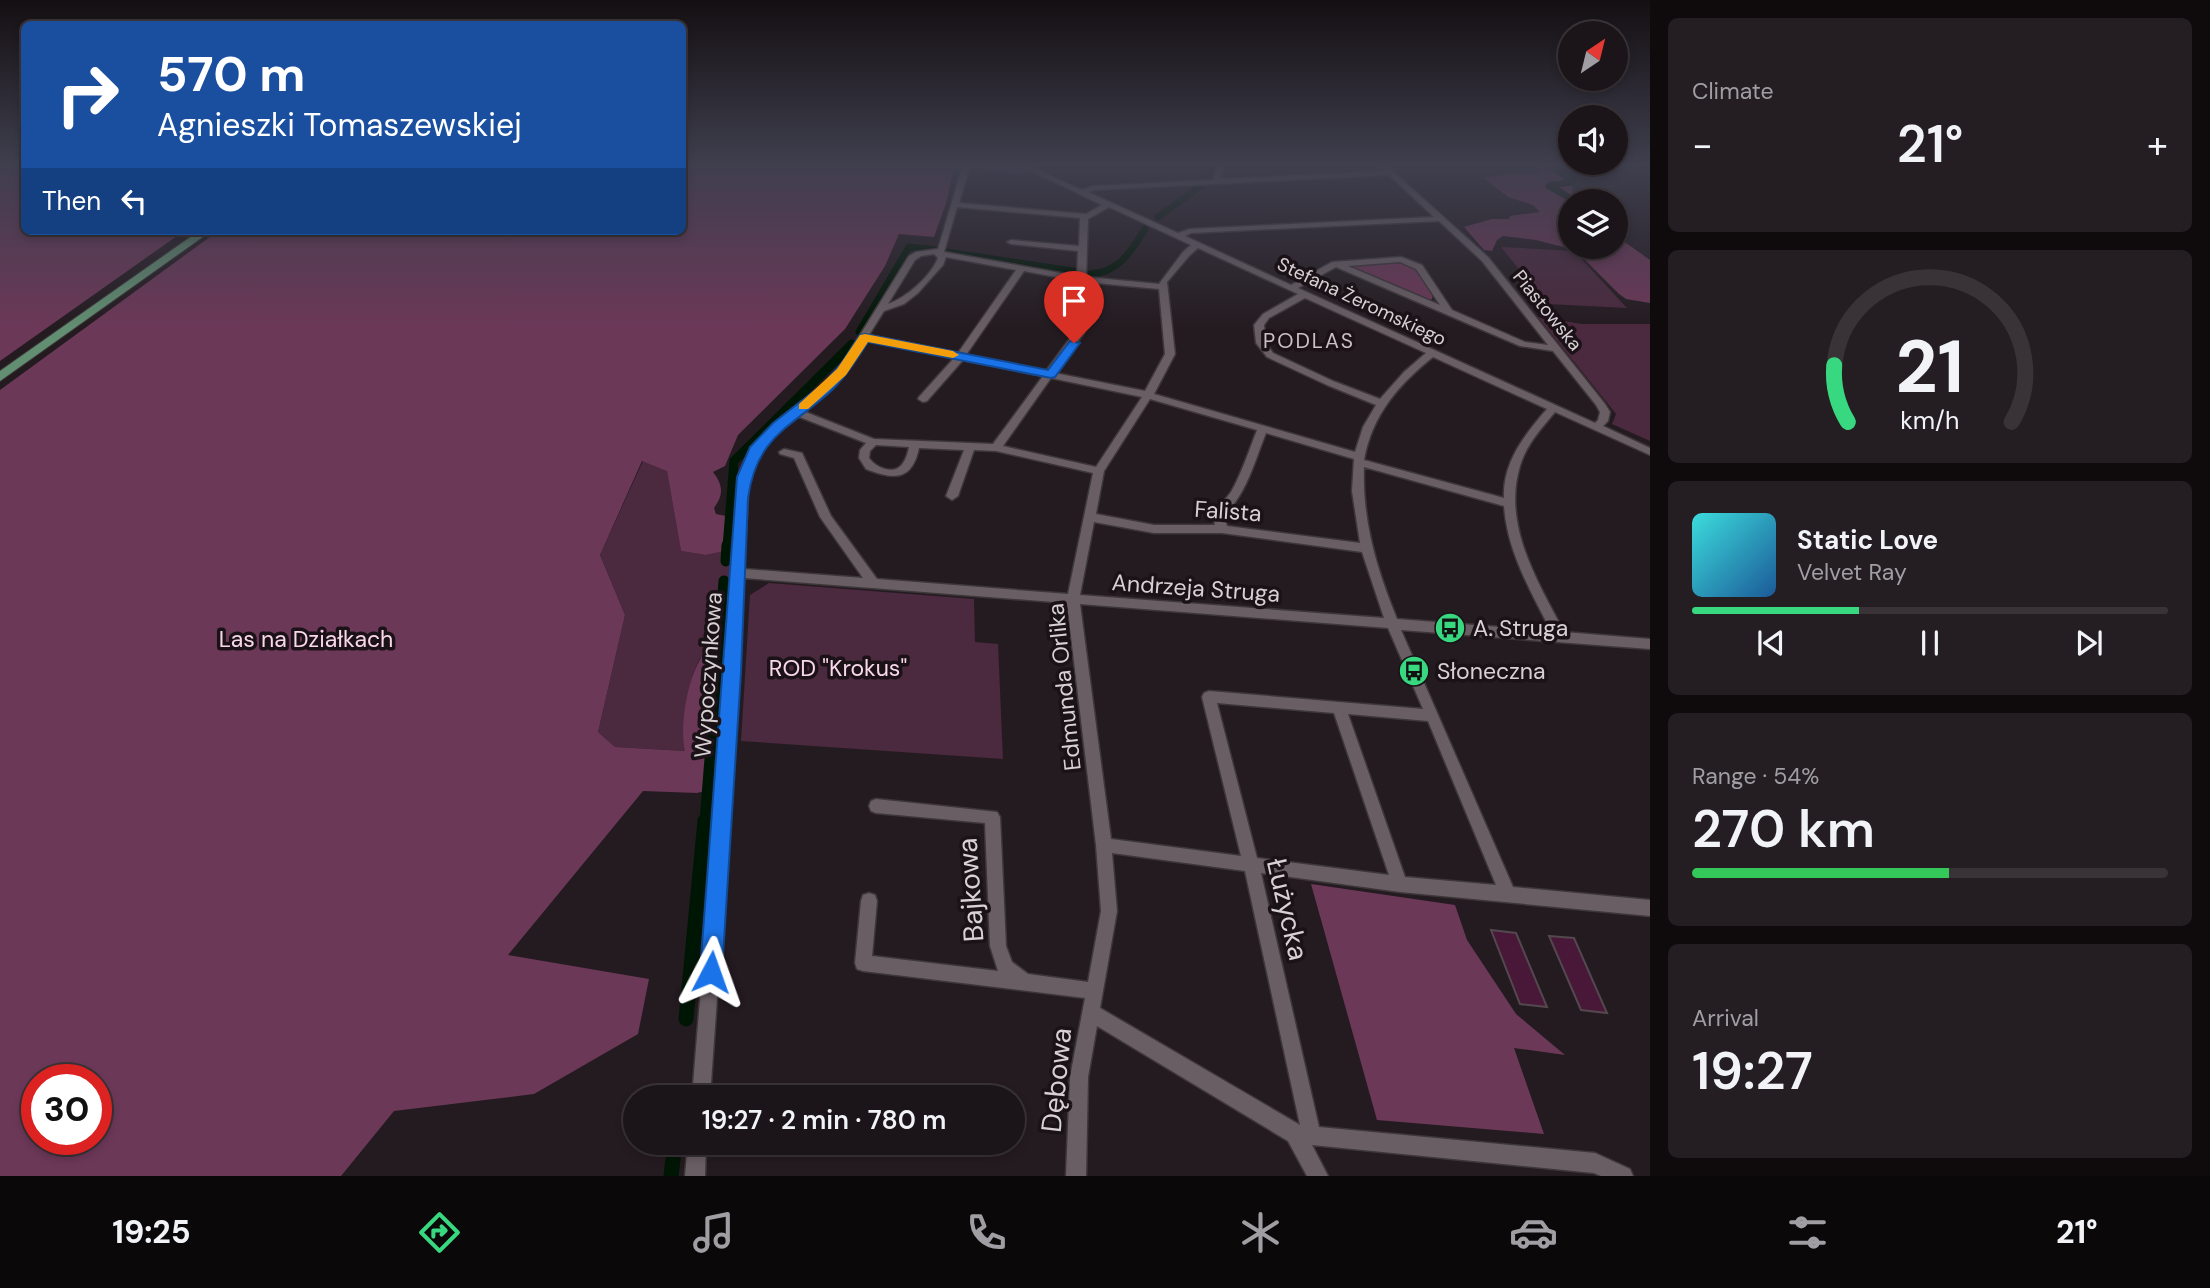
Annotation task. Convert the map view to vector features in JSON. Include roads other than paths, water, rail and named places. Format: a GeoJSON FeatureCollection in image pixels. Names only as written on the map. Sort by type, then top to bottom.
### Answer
{"type":"FeatureCollection","features":[{"type":"Feature","properties":{"kind":"main road"},"geometry":{"type":"LineString","coordinates":[[0,377],[200,235]]}},
{"type":"Feature","properties":{"kind":"main road"},"geometry":{"type":"LineString","coordinates":[[0,385],[58,338]]}},
{"type":"Feature","properties":{"kind":"street"},"geometry":{"type":"LineString","coordinates":[[937,253],[943,248],[952,220]]}},
{"type":"Feature","properties":{"kind":"street"},"geometry":{"type":"LineString","coordinates":[[996,448],[1079,333],[1085,220]]}},
{"type":"Feature","properties":{"kind":"street","name":"Stefana Żeromskiego"},"geometry":{"type":"LineString","coordinates":[[1144,220],[1650,452]]}},
{"type":"Feature","properties":{"kind":"street"},"geometry":{"type":"LineString","coordinates":[[1179,236],[1195,230],[1422,220]]}},
{"type":"Feature","properties":{"kind":"street","name":"Piastowska"},"geometry":{"type":"LineString","coordinates":[[1443,220],[1485,259],[1605,412],[1603,421],[1596,427]]}},
{"type":"Feature","properties":{"kind":"street"},"geometry":{"type":"LineString","coordinates":[[1011,242],[1083,249]]}},
{"type":"Feature","properties":{"kind":"street"},"geometry":{"type":"LineString","coordinates":[[937,253],[1082,279],[1163,287],[1163,282],[1181,260],[1198,245]]}},
{"type":"Feature","properties":{"kind":"street"},"geometry":{"type":"LineString","coordinates":[[882,309],[903,304],[909,299],[940,263],[942,257],[937,253]]}},
{"type":"Feature","properties":{"kind":"street","name":"Wypoczynkowa"},"geometry":{"type":"LineString","coordinates":[[702,1085],[744,477],[755,450],[778,426],[841,372],[912,258],[919,254],[937,253]]}},
{"type":"Feature","properties":{"kind":"street"},"geometry":{"type":"LineString","coordinates":[[1292,288],[1335,264],[1401,259],[1419,267],[1449,312]]}},
{"type":"Feature","properties":{"kind":"street"},"geometry":{"type":"LineString","coordinates":[[1335,264],[1524,344],[1556,349]]}},
{"type":"Feature","properties":{"kind":"street"},"geometry":{"type":"LineString","coordinates":[[923,398],[961,356],[1021,269]]}},
{"type":"Feature","properties":{"kind":"street","name":"Edmunda Orlika"},"geometry":{"type":"LineString","coordinates":[[1096,991],[1109,911],[1104,845],[1073,599],[1099,471],[1148,395],[1170,354],[1163,287]]}},
{"type":"Feature","properties":{"kind":"street"},"geometry":{"type":"LineString","coordinates":[[1305,294],[1266,316],[1259,325],[1261,343],[1270,355],[1381,403]]}},
{"type":"Feature","properties":{"kind":"street"},"geometry":{"type":"LineString","coordinates":[[865,337],[1148,395],[1507,503]]}},
{"type":"Feature","properties":{"kind":"street"},"geometry":{"type":"LineString","coordinates":[[1432,353],[1397,383],[1381,403],[1359,460],[1364,548],[1507,893]]}},
{"type":"Feature","properties":{"kind":"street"},"geometry":{"type":"LineString","coordinates":[[1553,408],[1534,428],[1524,444],[1507,503],[1509,526],[1516,550],[1560,636]]}},
{"type":"Feature","properties":{"kind":"street"},"geometry":{"type":"LineString","coordinates":[[797,412],[873,442],[996,448],[1099,471]]}},
{"type":"Feature","properties":{"kind":"street"},"geometry":{"type":"LineString","coordinates":[[1222,529],[1219,520],[1222,512],[1237,491],[1263,428]]}},
{"type":"Feature","properties":{"kind":"street"},"geometry":{"type":"LineString","coordinates":[[873,442],[865,450],[864,458],[870,467],[896,474],[912,462],[915,444]]}},
{"type":"Feature","properties":{"kind":"street"},"geometry":{"type":"LineString","coordinates":[[952,496],[970,447]]}},
{"type":"Feature","properties":{"kind":"street"},"geometry":{"type":"LineString","coordinates":[[784,452],[798,455],[825,517],[874,584]]}},
{"type":"Feature","properties":{"kind":"street","name":"Falista"},"geometry":{"type":"LineString","coordinates":[[1090,517],[1154,529],[1222,529],[1364,548]]}},
{"type":"Feature","properties":{"kind":"street","name":"Andrzeja Struga"},"geometry":{"type":"LineString","coordinates":[[739,573],[1650,643]]}},
{"type":"Feature","properties":{"kind":"street","name":"Łużycka"},"geometry":{"type":"LineString","coordinates":[[1318,1176],[1303,1134],[1251,864],[1209,697],[1339,708]]}},
{"type":"Feature","properties":{"kind":"street"},"geometry":{"type":"LineString","coordinates":[[1400,884],[1339,708],[1433,716]]}},
{"type":"Feature","properties":{"kind":"street","name":"Bajkowa"},"geometry":{"type":"LineString","coordinates":[[876,806],[992,817],[998,946],[1005,967],[1025,982]]}},
{"type":"Feature","properties":{"kind":"street"},"geometry":{"type":"LineString","coordinates":[[1104,845],[1400,884],[1650,908]]}},
{"type":"Feature","properties":{"kind":"street","name":"Bajkowa"},"geometry":{"type":"LineString","coordinates":[[869,901],[863,963],[1096,991]]}},
{"type":"Feature","properties":{"kind":"street","name":"Dębowa"},"geometry":{"type":"LineString","coordinates":[[1076,1176],[1079,1077],[1096,991]]}},
{"type":"Feature","properties":{"kind":"street"},"geometry":{"type":"LineString","coordinates":[[1092,1013],[1303,1134],[1595,1163],[1623,1176]]}},
{"type":"Feature","properties":{"kind":"street"},"geometry":{"type":"LineString","coordinates":[[695,1176],[696,1155]]}},
{"type":"Feature","properties":{"kind":"waterway"},"geometry":{"type":"LineString","coordinates":[[1090,274],[1109,270],[1116,265],[1129,253],[1145,229]]}},
{"type":"Feature","properties":{"kind":"waterway"},"geometry":{"type":"LineString","coordinates":[[859,332],[909,247],[936,250]]}},
{"type":"Feature","properties":{"kind":"waterway"},"geometry":{"type":"LineString","coordinates":[[946,252],[1073,271]]}},
{"type":"Feature","properties":{"kind":"waterway"},"geometry":{"type":"LineString","coordinates":[[727,547],[734,461],[852,344]]}},
{"type":"Feature","properties":{"kind":"waterway"},"geometry":{"type":"LineString","coordinates":[[726,561],[727,545]]}},
{"type":"Feature","properties":{"kind":"waterway"},"geometry":{"type":"LineString","coordinates":[[705,822],[724,581]]}},
{"type":"Feature","properties":{"kind":"waterway"},"geometry":{"type":"LineString","coordinates":[[686,1019],[705,821]]}},
{"type":"Feature","properties":{"kind":"waterway"},"geometry":{"type":"LineString","coordinates":[[671,1176],[674,1155]]}},
{"type":"Feature","properties":{"kind":"place","name":"A. Struga"},"geometry":{"type":"Point","coordinates":[1450,628]}},
{"type":"Feature","properties":{"kind":"place","name":"Słoneczna"},"geometry":{"type":"Point","coordinates":[1414,671]}},
{"type":"Feature","properties":{"kind":"district","name":"PODLAS"},"geometry":{"type":"Point","coordinates":[1309,341]}},
{"type":"Feature","properties":{"kind":"park label","name":"Las na Działkach"},"geometry":{"type":"Point","coordinates":[306,639]}},
{"type":"Feature","properties":{"kind":"park label","name":"ROD \"Krokus\""},"geometry":{"type":"Point","coordinates":[838,668]}}]}
